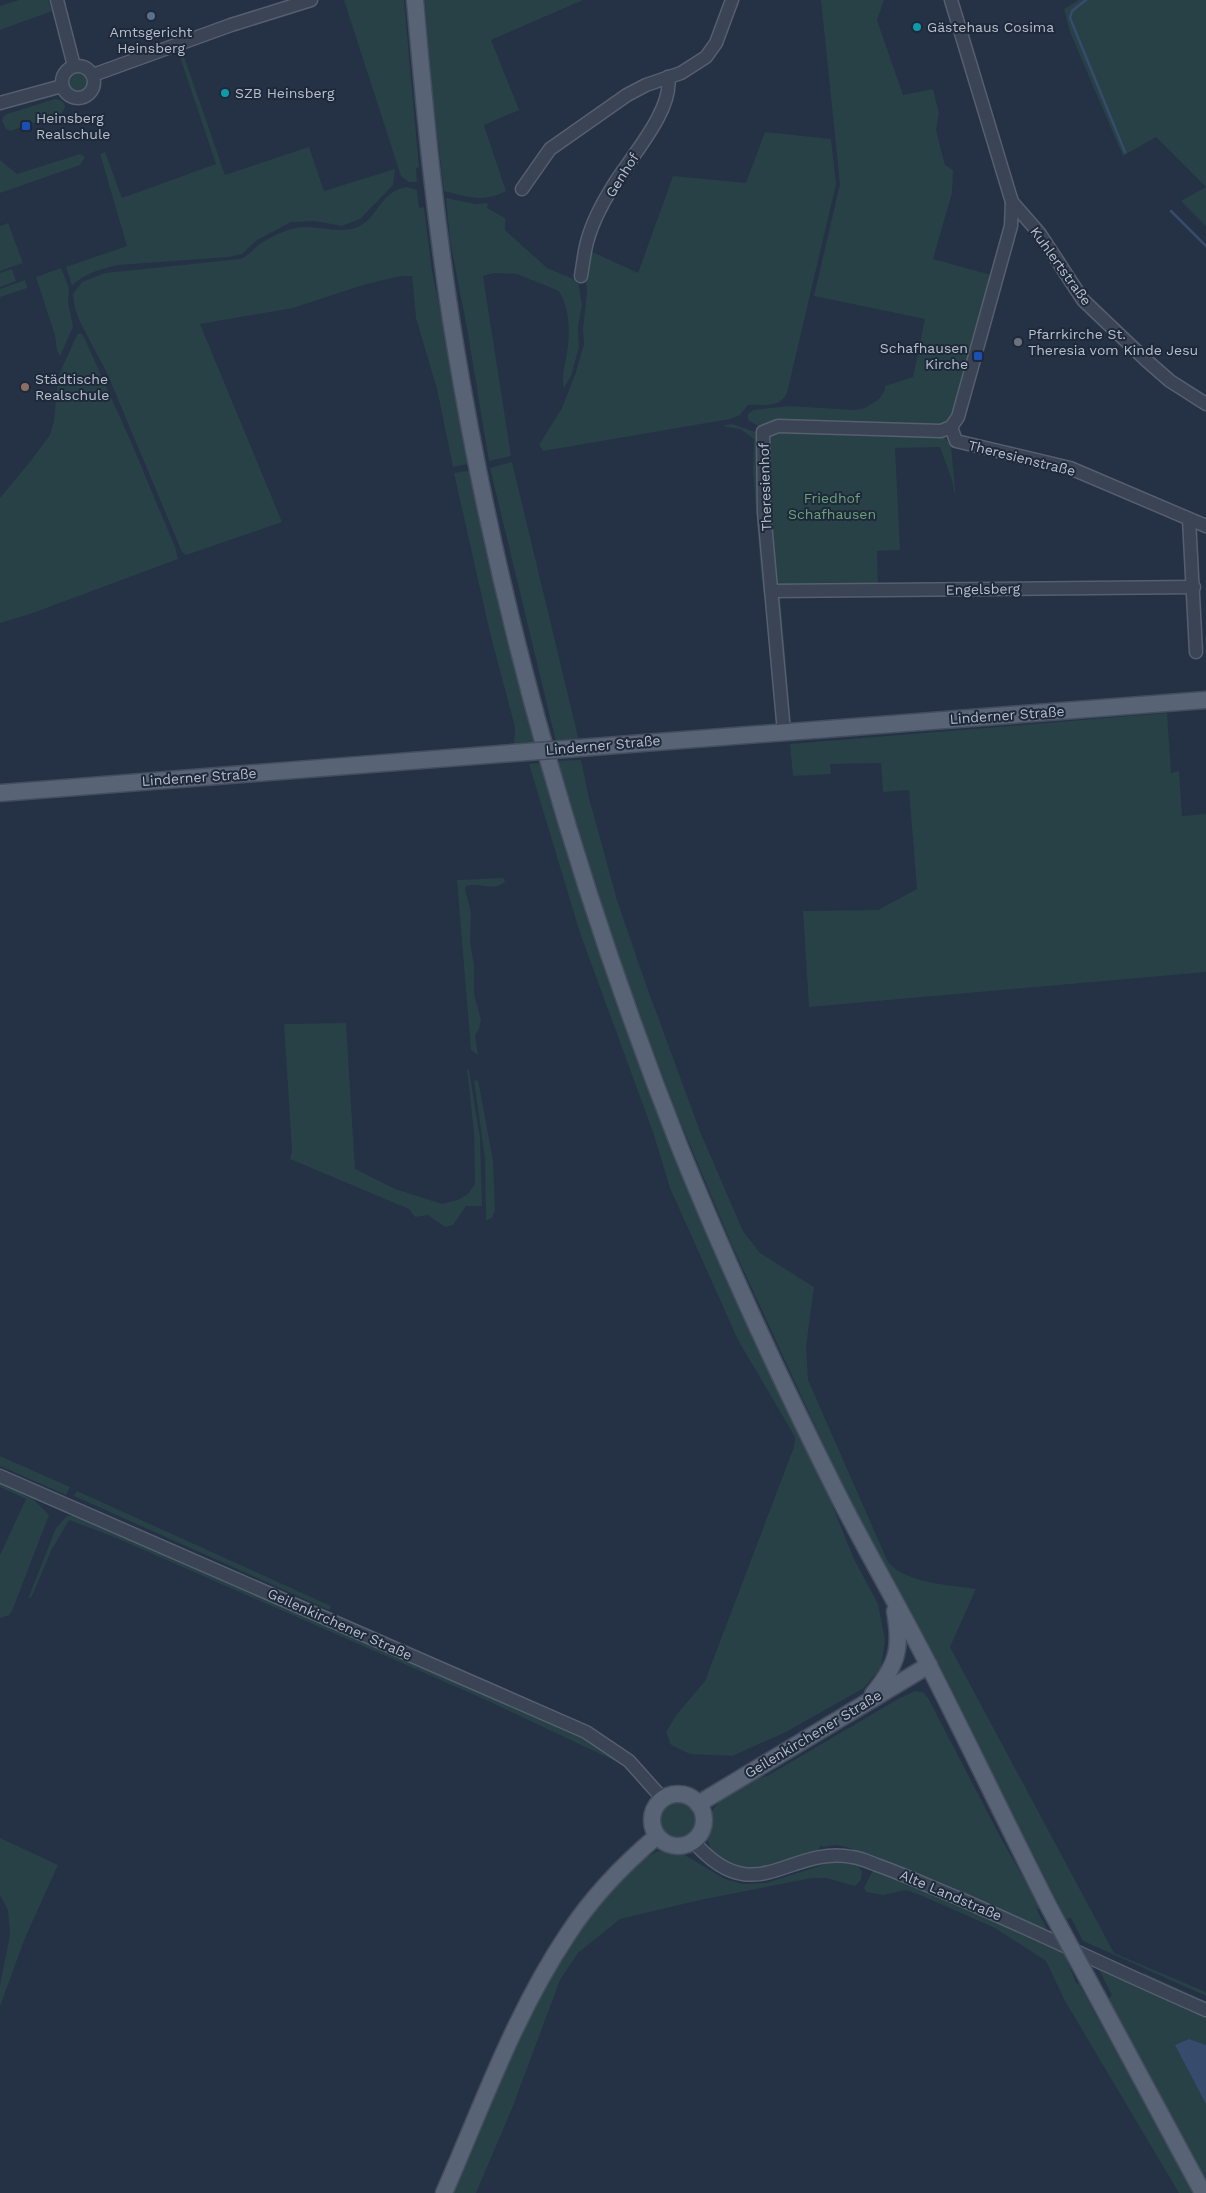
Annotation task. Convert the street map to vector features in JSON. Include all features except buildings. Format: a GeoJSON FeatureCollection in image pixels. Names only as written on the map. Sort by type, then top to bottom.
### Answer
{"type":"FeatureCollection","features":[{"type":"Feature","properties":{"kind":"main road"},"geometry":{"type":"LineString","coordinates":[[414,0],[430,167],[454,343],[480,483],[517,643],[562,811],[614,969],[680,1147],[715,1230],[799,1416],[836,1492],[929,1665],[1050,1909],[1203,2193]]}},
{"type":"Feature","properties":{"kind":"main road","name":"Linderner Straße"},"geometry":{"type":"LineString","coordinates":[[0,793],[1206,700]]}},
{"type":"Feature","properties":{"kind":"main road"},"geometry":{"type":"LineString","coordinates":[[867,1700],[886,1678],[895,1662],[898,1642],[892,1596]]}},
{"type":"Feature","properties":{"kind":"main road","name":"Geilenkirchener Straße"},"geometry":{"type":"LineString","coordinates":[[698,1804],[867,1700],[929,1665]]}},
{"type":"Feature","properties":{"kind":"main road"},"geometry":{"type":"LineString","coordinates":[[679,1794],[689,1797],[698,1804],[703,1814],[703,1825],[693,1841],[676,1846],[663,1842],[657,1836],[653,1828],[652,1818],[655,1807],[662,1799],[669,1795],[679,1794]]}},
{"type":"Feature","properties":{"kind":"main road"},"geometry":{"type":"LineString","coordinates":[[444,2193],[502,2057],[557,1951],[569,1932],[599,1894],[625,1865],[657,1836]]}},
{"type":"Feature","properties":{"kind":"street"},"geometry":{"type":"LineString","coordinates":[[57,0],[74,66]]}},
{"type":"Feature","properties":{"kind":"street"},"geometry":{"type":"LineString","coordinates":[[93,75],[231,25],[312,0]]}},
{"type":"Feature","properties":{"kind":"street"},"geometry":{"type":"LineString","coordinates":[[522,189],[550,149],[627,95],[682,73],[706,57],[716,43],[732,0]]}},
{"type":"Feature","properties":{"kind":"street","name":"Kuhlertstraße"},"geometry":{"type":"LineString","coordinates":[[950,0],[1012,202],[1040,234],[1083,300],[1170,381],[1206,404]]}},
{"type":"Feature","properties":{"kind":"street"},"geometry":{"type":"LineString","coordinates":[[74,66],[85,67],[93,75],[94,85],[85,97],[75,98],[69,96],[62,86],[63,76],[74,66]]}},
{"type":"Feature","properties":{"kind":"street","name":"Genhof"},"geometry":{"type":"LineString","coordinates":[[581,276],[587,241],[594,224],[614,185],[656,122],[666,99],[668,77]]}},
{"type":"Feature","properties":{"kind":"street"},"geometry":{"type":"LineString","coordinates":[[0,103],[62,86]]}},
{"type":"Feature","properties":{"kind":"street"},"geometry":{"type":"LineString","coordinates":[[951,427],[958,417],[1011,226],[1012,202]]}},
{"type":"Feature","properties":{"kind":"street","name":"Theresienhof"},"geometry":{"type":"LineString","coordinates":[[784,732],[764,512],[763,432],[778,426],[941,431],[951,427]]}},
{"type":"Feature","properties":{"kind":"street","name":"Theresienstraße"},"geometry":{"type":"LineString","coordinates":[[951,427],[956,441],[1070,468],[1206,526]]}},
{"type":"Feature","properties":{"kind":"street"},"geometry":{"type":"LineString","coordinates":[[1190,518],[1196,652]]}},
{"type":"Feature","properties":{"kind":"street","name":"Engelsberg"},"geometry":{"type":"LineString","coordinates":[[771,591],[1194,587]]}},
{"type":"Feature","properties":{"kind":"street","name":"Geilenkirchener Straße"},"geometry":{"type":"LineString","coordinates":[[0,1476],[586,1732],[630,1761],[662,1799]]}},
{"type":"Feature","properties":{"kind":"street","name":"Alte Landstraße"},"geometry":{"type":"LineString","coordinates":[[693,1841],[708,1857],[723,1867],[742,1874],[768,1874],[817,1857],[836,1854],[854,1857],[901,1874],[1042,1935],[1206,2010]]}},
{"type":"Feature","properties":{"kind":"green space"},"geometry":{"type":"Polygon","coordinates":[[[19,0],[48,0],[52,11],[0,30],[0,6],[19,0]]]}},
{"type":"Feature","properties":{"kind":"green space"},"geometry":{"type":"Polygon","coordinates":[[[344,0],[404,0],[419,167],[416,168],[417,182],[409,182],[401,176],[344,0]]]}},
{"type":"Feature","properties":{"kind":"green space"},"geometry":{"type":"Polygon","coordinates":[[[425,0],[583,0],[491,40],[519,110],[484,125],[506,191],[498,195],[475,198],[444,191],[432,90],[425,0]]]}},
{"type":"Feature","properties":{"kind":"green space"},"geometry":{"type":"Polygon","coordinates":[[[821,0],[884,0],[877,20],[903,95],[933,89],[939,113],[936,130],[945,165],[953,170],[952,193],[933,259],[995,276],[954,417],[940,429],[792,420],[764,427],[748,420],[748,414],[753,410],[789,406],[855,410],[865,408],[879,399],[885,390],[885,386],[913,377],[925,319],[814,296],[840,184],[821,0]]]}},
{"type":"Feature","properties":{"kind":"green space"},"geometry":{"type":"Polygon","coordinates":[[[1079,0],[1206,0],[1206,187],[1156,137],[1123,156],[1070,32],[1064,9],[1079,0]]]}},
{"type":"Feature","properties":{"kind":"green space"},"geometry":{"type":"Polygon","coordinates":[[[179,54],[183,54],[225,175],[309,147],[324,191],[395,169],[393,185],[360,219],[342,226],[315,221],[291,222],[257,240],[242,254],[228,257],[118,265],[87,275],[72,286],[66,267],[127,246],[100,154],[105,152],[122,198],[216,164],[179,54]]]}},
{"type":"Feature","properties":{"kind":"green space"},"geometry":{"type":"Polygon","coordinates":[[[78,73],[84,76],[87,82],[84,88],[78,91],[72,88],[69,82],[72,76],[78,73]]]}},
{"type":"Feature","properties":{"kind":"green space"},"geometry":{"type":"Polygon","coordinates":[[[55,99],[61,100],[64,103],[65,107],[62,113],[10,131],[6,129],[2,121],[3,117],[7,114],[55,99]]]}},
{"type":"Feature","properties":{"kind":"green space"},"geometry":{"type":"Polygon","coordinates":[[[765,132],[831,139],[836,184],[787,393],[784,398],[770,405],[748,405],[740,415],[730,419],[543,451],[539,445],[562,408],[576,372],[584,344],[583,329],[587,292],[585,274],[588,250],[638,273],[673,176],[746,183],[765,132]]]}},
{"type":"Feature","properties":{"kind":"green space"},"geometry":{"type":"Polygon","coordinates":[[[80,154],[85,157],[80,165],[0,193],[0,160],[17,174],[80,154]]]}},
{"type":"Feature","properties":{"kind":"green space"},"geometry":{"type":"Polygon","coordinates":[[[407,187],[417,190],[419,208],[424,207],[432,271],[472,463],[453,467],[437,389],[416,318],[412,276],[400,276],[363,285],[293,308],[200,324],[282,522],[186,555],[182,552],[107,373],[79,320],[73,294],[82,282],[105,273],[240,259],[267,240],[296,228],[311,227],[343,230],[358,227],[371,217],[391,194],[398,189],[407,187]]]}},
{"type":"Feature","properties":{"kind":"green space"},"geometry":{"type":"Polygon","coordinates":[[[1206,187],[1206,226],[1181,201],[1206,187]]]}},
{"type":"Feature","properties":{"kind":"green space"},"geometry":{"type":"Polygon","coordinates":[[[446,198],[475,204],[488,203],[487,208],[505,218],[505,230],[547,268],[578,281],[582,305],[578,327],[579,347],[571,376],[564,388],[563,375],[569,329],[565,306],[559,291],[517,274],[494,273],[483,276],[511,456],[489,461],[467,328],[450,241],[446,198]]]}},
{"type":"Feature","properties":{"kind":"green space"},"geometry":{"type":"Polygon","coordinates":[[[8,223],[23,263],[0,271],[0,226],[8,223]]]}},
{"type":"Feature","properties":{"kind":"green space"},"geometry":{"type":"Polygon","coordinates":[[[61,268],[69,288],[68,302],[73,327],[60,356],[36,277],[61,268]]]}},
{"type":"Feature","properties":{"kind":"green space"},"geometry":{"type":"Polygon","coordinates":[[[12,269],[16,281],[0,287],[0,273],[12,269]]]}},
{"type":"Feature","properties":{"kind":"green space"},"geometry":{"type":"Polygon","coordinates":[[[25,280],[27,288],[0,297],[0,289],[25,280]]]}},
{"type":"Feature","properties":{"kind":"green space"},"geometry":{"type":"Polygon","coordinates":[[[80,333],[83,335],[131,442],[175,547],[178,559],[30,614],[0,623],[0,498],[50,435],[54,421],[58,377],[77,335],[80,333]]]}},
{"type":"Feature","properties":{"kind":"green space"},"geometry":{"type":"Polygon","coordinates":[[[732,424],[755,432],[758,437],[756,448],[772,650],[761,575],[753,470],[754,439],[740,429],[722,426],[732,424]]]}},
{"type":"Feature","properties":{"kind":"green space","name":"Friedhof Schafhausen"},"geometry":{"type":"Polygon","coordinates":[[[781,430],[936,435],[946,439],[951,445],[956,501],[952,480],[940,447],[895,448],[900,550],[877,551],[878,589],[774,589],[768,494],[768,440],[770,434],[781,430]]]}},
{"type":"Feature","properties":{"kind":"green space"},"geometry":{"type":"Polygon","coordinates":[[[512,462],[579,741],[692,734],[779,724],[779,727],[557,746],[490,468],[512,462]]]}},
{"type":"Feature","properties":{"kind":"green space"},"geometry":{"type":"Polygon","coordinates":[[[474,470],[541,748],[514,745],[515,727],[490,633],[454,473],[474,470]]]}},
{"type":"Feature","properties":{"kind":"green space"},"geometry":{"type":"Polygon","coordinates":[[[780,594],[791,723],[841,720],[794,729],[790,723],[775,597],[780,594]]]}},
{"type":"Feature","properties":{"kind":"green space"},"geometry":{"type":"Polygon","coordinates":[[[1167,713],[1171,773],[1179,771],[1182,816],[1206,814],[1206,972],[809,1007],[803,911],[878,910],[917,889],[909,790],[883,792],[881,763],[830,764],[831,774],[793,776],[790,744],[1167,713]]]}},
{"type":"Feature","properties":{"kind":"green space"},"geometry":{"type":"Polygon","coordinates":[[[581,760],[589,798],[617,900],[643,976],[701,1134],[743,1231],[760,1253],[814,1287],[806,1347],[808,1380],[888,1562],[905,1575],[916,1579],[976,1589],[950,1647],[1114,1953],[1206,1992],[1206,1996],[1083,1941],[1071,1918],[1066,1919],[940,1670],[850,1502],[731,1243],[677,1114],[613,945],[554,761],[581,760]]]}},
{"type":"Feature","properties":{"kind":"green space"},"geometry":{"type":"Polygon","coordinates":[[[545,762],[574,870],[854,1559],[878,1604],[885,1640],[881,1668],[864,1688],[784,1733],[732,1756],[690,1754],[671,1745],[666,1732],[677,1714],[705,1681],[794,1447],[795,1437],[738,1340],[670,1188],[653,1132],[580,933],[529,764],[545,762]]]}},
{"type":"Feature","properties":{"kind":"green space"},"geometry":{"type":"Polygon","coordinates":[[[504,878],[505,882],[500,885],[490,887],[471,885],[466,886],[465,889],[471,913],[470,942],[474,965],[474,994],[481,1020],[475,1035],[478,1055],[471,1050],[457,880],[504,878]]]}},
{"type":"Feature","properties":{"kind":"green space"},"geometry":{"type":"Polygon","coordinates":[[[346,1023],[355,1169],[395,1189],[442,1204],[458,1200],[468,1194],[475,1184],[474,1132],[467,1069],[469,1070],[480,1138],[482,1206],[466,1206],[453,1225],[445,1227],[428,1215],[415,1217],[409,1209],[290,1159],[292,1151],[284,1024],[346,1023]]]}},
{"type":"Feature","properties":{"kind":"green space"},"geometry":{"type":"Polygon","coordinates":[[[474,1080],[478,1081],[479,1085],[493,1161],[495,1211],[492,1218],[486,1220],[485,1159],[474,1080]]]}},
{"type":"Feature","properties":{"kind":"green space"},"geometry":{"type":"Polygon","coordinates":[[[0,1456],[70,1487],[66,1495],[0,1466],[0,1456]]]}},
{"type":"Feature","properties":{"kind":"green space"},"geometry":{"type":"Polygon","coordinates":[[[0,1483],[34,1500],[49,1515],[12,1611],[9,1615],[0,1618],[0,1555],[26,1499],[0,1487],[0,1483]]]}},
{"type":"Feature","properties":{"kind":"green space"},"geometry":{"type":"Polygon","coordinates":[[[77,1491],[331,1606],[329,1610],[74,1496],[77,1491]]]}},
{"type":"Feature","properties":{"kind":"green space"},"geometry":{"type":"Polygon","coordinates":[[[67,1516],[76,1516],[118,1532],[588,1737],[630,1768],[486,1700],[114,1537],[69,1520],[52,1549],[32,1596],[28,1599],[56,1528],[67,1516]]]}},
{"type":"Feature","properties":{"kind":"green space"},"geometry":{"type":"Polygon","coordinates":[[[915,1691],[923,1692],[928,1698],[1002,1840],[1042,1910],[1036,1908],[1049,1933],[850,1848],[837,1845],[822,1847],[821,1845],[817,1852],[754,1870],[728,1864],[711,1850],[706,1835],[710,1813],[719,1802],[751,1780],[767,1776],[898,1699],[915,1691]]]}},
{"type":"Feature","properties":{"kind":"green space"},"geometry":{"type":"Polygon","coordinates":[[[678,1799],[692,1805],[698,1819],[692,1833],[678,1839],[664,1833],[658,1819],[664,1805],[678,1799]]]}},
{"type":"Feature","properties":{"kind":"green space"},"geometry":{"type":"Polygon","coordinates":[[[0,1838],[58,1865],[25,1938],[0,2006],[0,1985],[10,1935],[8,1910],[0,1895],[0,1838]]]}},
{"type":"Feature","properties":{"kind":"green space"},"geometry":{"type":"Polygon","coordinates":[[[658,1851],[678,1851],[725,1879],[743,1884],[766,1883],[832,1862],[856,1864],[862,1871],[861,1880],[855,1886],[826,1878],[812,1878],[700,1900],[620,1919],[578,1953],[560,1980],[513,2106],[476,2193],[449,2193],[543,1986],[596,1909],[638,1862],[658,1851]]]}},
{"type":"Feature","properties":{"kind":"green space"},"geometry":{"type":"Polygon","coordinates":[[[874,1868],[1062,1947],[1076,1983],[1079,1984],[1194,2193],[1179,2193],[1065,2001],[1046,1961],[995,1928],[920,1895],[906,1890],[883,1895],[866,1892],[864,1888],[874,1868]]]}},
{"type":"Feature","properties":{"kind":"green space"},"geometry":{"type":"Polygon","coordinates":[[[1096,1964],[1158,1992],[1206,2017],[1206,2179],[1108,1999],[1112,1995],[1096,1964]]]}},
{"type":"Feature","properties":{"kind":"green space"},"geometry":{"type":"Polygon","coordinates":[[[1144,1973],[1206,2001],[1206,2005],[1145,1978],[1144,1973]]]}},
{"type":"Feature","properties":{"kind":"water"},"geometry":{"type":"Polygon","coordinates":[[[1189,2039],[1206,2045],[1206,2104],[1175,2045],[1189,2039]]]}},
{"type":"Feature","properties":{"kind":"waterway"},"geometry":{"type":"LineString","coordinates":[[1086,0],[1072,11],[1070,18],[1125,152]]}},
{"type":"Feature","properties":{"kind":"waterway"},"geometry":{"type":"LineString","coordinates":[[1171,211],[1206,246]]}},
{"type":"Feature","properties":{"kind":"place","name":"Amtsgericht Heinsberg"},"geometry":{"type":"Point","coordinates":[151,16]}},
{"type":"Feature","properties":{"kind":"place","name":"Gästehaus Cosima"},"geometry":{"type":"Point","coordinates":[917,27]}},
{"type":"Feature","properties":{"kind":"place","name":"SZB Heinsberg"},"geometry":{"type":"Point","coordinates":[225,93]}},
{"type":"Feature","properties":{"kind":"place","name":"Heinsberg Realschule"},"geometry":{"type":"Point","coordinates":[26,126]}},
{"type":"Feature","properties":{"kind":"place","name":"Pfarrkirche St. Theresia vom Kinde Jesu"},"geometry":{"type":"Point","coordinates":[1018,342]}},
{"type":"Feature","properties":{"kind":"place","name":"Schafhausen Kirche"},"geometry":{"type":"Point","coordinates":[978,356]}},
{"type":"Feature","properties":{"kind":"place","name":"Städtische Realschule"},"geometry":{"type":"Point","coordinates":[25,387]}}]}
